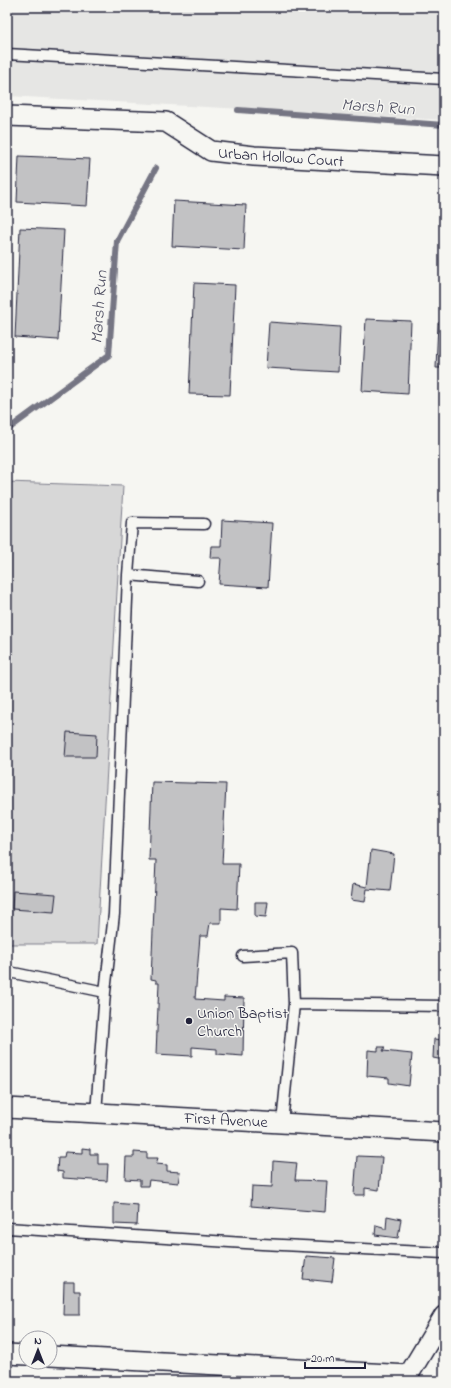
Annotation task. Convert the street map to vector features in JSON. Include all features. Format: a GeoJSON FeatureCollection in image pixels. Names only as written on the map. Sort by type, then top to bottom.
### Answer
{"type":"FeatureCollection","features":[{"type":"Feature","properties":{"kind":"street","name":"Urban Hollow Court"},"geometry":{"type":"LineString","coordinates":[[7,116],[166,122],[211,152],[254,156],[444,166]]}},
{"type":"Feature","properties":{"kind":"street","name":"First Avenue"},"geometry":{"type":"LineString","coordinates":[[7,1108],[444,1132]]}},
{"type":"Feature","properties":{"kind":"street"},"geometry":{"type":"LineString","coordinates":[[58,1356],[407,1378],[444,1316]]}},
{"type":"Feature","properties":{"kind":"street"},"geometry":{"type":"LineString","coordinates":[[7,1354],[18,1355]]}},
{"type":"Feature","properties":{"kind":"lane"},"geometry":{"type":"LineString","coordinates":[[7,54],[444,79]]}},
{"type":"Feature","properties":{"kind":"lane"},"geometry":{"type":"LineString","coordinates":[[96,1113],[105,992],[114,914],[128,575],[132,523],[204,524]]}},
{"type":"Feature","properties":{"kind":"lane"},"geometry":{"type":"LineString","coordinates":[[128,575],[198,581]]}},
{"type":"Feature","properties":{"kind":"lane"},"geometry":{"type":"LineString","coordinates":[[243,956],[292,954],[294,1004],[282,1123]]}},
{"type":"Feature","properties":{"kind":"lane"},"geometry":{"type":"LineString","coordinates":[[7,973],[14,973],[105,992]]}},
{"type":"Feature","properties":{"kind":"lane"},"geometry":{"type":"LineString","coordinates":[[294,1004],[444,1006]]}},
{"type":"Feature","properties":{"kind":"lane"},"geometry":{"type":"LineString","coordinates":[[7,1228],[444,1254]]}},
{"type":"Feature","properties":{"kind":"shaded area"},"geometry":{"type":"Polygon","coordinates":[[[7,7],[444,7],[444,120],[7,96],[7,7]]]}},
{"type":"Feature","properties":{"kind":"shaded area"},"geometry":{"type":"Polygon","coordinates":[[[7,482],[123,486],[97,944],[7,944],[7,482]]]}},
{"type":"Feature","properties":{"kind":"building"},"geometry":{"type":"Polygon","coordinates":[[[19,156],[90,159],[87,206],[17,202],[19,156]]]}},
{"type":"Feature","properties":{"kind":"building"},"geometry":{"type":"Polygon","coordinates":[[[174,201],[246,205],[244,250],[172,246],[174,201]]]}},
{"type":"Feature","properties":{"kind":"building"},"geometry":{"type":"Polygon","coordinates":[[[20,228],[64,230],[58,340],[15,337],[20,228]]]}},
{"type":"Feature","properties":{"kind":"building"},"geometry":{"type":"Polygon","coordinates":[[[194,283],[235,285],[230,395],[189,394],[194,283]]]}},
{"type":"Feature","properties":{"kind":"building"},"geometry":{"type":"Polygon","coordinates":[[[366,319],[411,321],[408,394],[362,391],[366,319]]]}},
{"type":"Feature","properties":{"kind":"building"},"geometry":{"type":"Polygon","coordinates":[[[269,322],[340,327],[338,372],[266,368],[269,322]]]}},
{"type":"Feature","properties":{"kind":"building"},"geometry":{"type":"Polygon","coordinates":[[[438,323],[444,323],[444,368],[436,368],[438,323]]]}},
{"type":"Feature","properties":{"kind":"building"},"geometry":{"type":"Polygon","coordinates":[[[7,356],[10,356],[8,400],[7,400],[7,356]]]}},
{"type":"Feature","properties":{"kind":"building"},"geometry":{"type":"Polygon","coordinates":[[[222,520],[272,523],[268,587],[219,584],[221,558],[210,558],[211,546],[221,546],[222,520]]]}},
{"type":"Feature","properties":{"kind":"building"},"geometry":{"type":"Polygon","coordinates":[[[67,732],[97,734],[96,757],[65,757],[67,732]]]}},
{"type":"Feature","properties":{"kind":"building"},"geometry":{"type":"Polygon","coordinates":[[[152,782],[226,784],[222,864],[239,864],[237,909],[221,908],[221,923],[210,923],[208,936],[200,936],[195,999],[224,1001],[224,997],[244,998],[243,1056],[217,1054],[217,1049],[192,1047],[192,1056],[156,1054],[159,983],[156,983],[156,980],[151,979],[156,860],[149,860],[152,782]]]}},
{"type":"Feature","properties":{"kind":"building"},"geometry":{"type":"Polygon","coordinates":[[[371,850],[394,854],[390,891],[367,889],[365,902],[351,900],[353,884],[367,887],[371,850]]]}},
{"type":"Feature","properties":{"kind":"building"},"geometry":{"type":"Polygon","coordinates":[[[13,891],[56,894],[54,912],[12,909],[13,891]]]}},
{"type":"Feature","properties":{"kind":"building"},"geometry":{"type":"Polygon","coordinates":[[[255,902],[268,902],[266,917],[255,916],[255,902]]]}},
{"type":"Feature","properties":{"kind":"building"},"geometry":{"type":"Polygon","coordinates":[[[434,1039],[444,1040],[444,1060],[433,1058],[434,1039]]]}},
{"type":"Feature","properties":{"kind":"building"},"geometry":{"type":"Polygon","coordinates":[[[378,1047],[385,1047],[383,1051],[412,1054],[409,1086],[389,1083],[389,1078],[367,1076],[368,1050],[378,1051],[378,1047]]]}},
{"type":"Feature","properties":{"kind":"building"},"geometry":{"type":"Polygon","coordinates":[[[82,1148],[90,1149],[90,1154],[98,1154],[98,1164],[108,1164],[107,1181],[63,1178],[63,1172],[57,1171],[58,1157],[64,1157],[65,1152],[82,1153],[82,1148]]]}},
{"type":"Feature","properties":{"kind":"building"},"geometry":{"type":"Polygon","coordinates":[[[134,1152],[147,1153],[147,1158],[158,1158],[156,1164],[167,1165],[167,1171],[180,1172],[178,1183],[149,1180],[148,1186],[140,1186],[140,1180],[125,1179],[126,1157],[134,1157],[134,1152]]]}},
{"type":"Feature","properties":{"kind":"building"},"geometry":{"type":"Polygon","coordinates":[[[357,1156],[382,1157],[379,1190],[365,1188],[365,1195],[354,1195],[357,1156]]]}},
{"type":"Feature","properties":{"kind":"building"},"geometry":{"type":"Polygon","coordinates":[[[273,1161],[297,1163],[295,1180],[327,1181],[325,1212],[251,1206],[252,1186],[272,1187],[273,1161]]]}},
{"type":"Feature","properties":{"kind":"building"},"geometry":{"type":"Polygon","coordinates":[[[441,1171],[444,1171],[444,1196],[439,1195],[441,1171]]]}},
{"type":"Feature","properties":{"kind":"building"},"geometry":{"type":"Polygon","coordinates":[[[114,1203],[138,1205],[137,1225],[114,1224],[114,1203]]]}},
{"type":"Feature","properties":{"kind":"building"},"geometry":{"type":"Polygon","coordinates":[[[387,1216],[401,1219],[398,1238],[375,1235],[376,1225],[386,1229],[387,1216]]]}},
{"type":"Feature","properties":{"kind":"building"},"geometry":{"type":"Polygon","coordinates":[[[306,1256],[335,1258],[332,1282],[303,1279],[306,1256]]]}},
{"type":"Feature","properties":{"kind":"building"},"geometry":{"type":"Polygon","coordinates":[[[64,1282],[74,1282],[74,1291],[80,1291],[80,1315],[63,1315],[64,1282]]]}},
{"type":"Feature","properties":{"kind":"waterway","name":"Marsh Run"},"geometry":{"type":"LineString","coordinates":[[238,110],[444,125]]}},
{"type":"Feature","properties":{"kind":"waterway","name":"Marsh Run"},"geometry":{"type":"LineString","coordinates":[[7,430],[109,355],[117,241],[156,168]]}},
{"type":"Feature","properties":{"kind":"place","name":"Union Baptist Church"},"geometry":{"type":"Point","coordinates":[189,1021]}}]}
